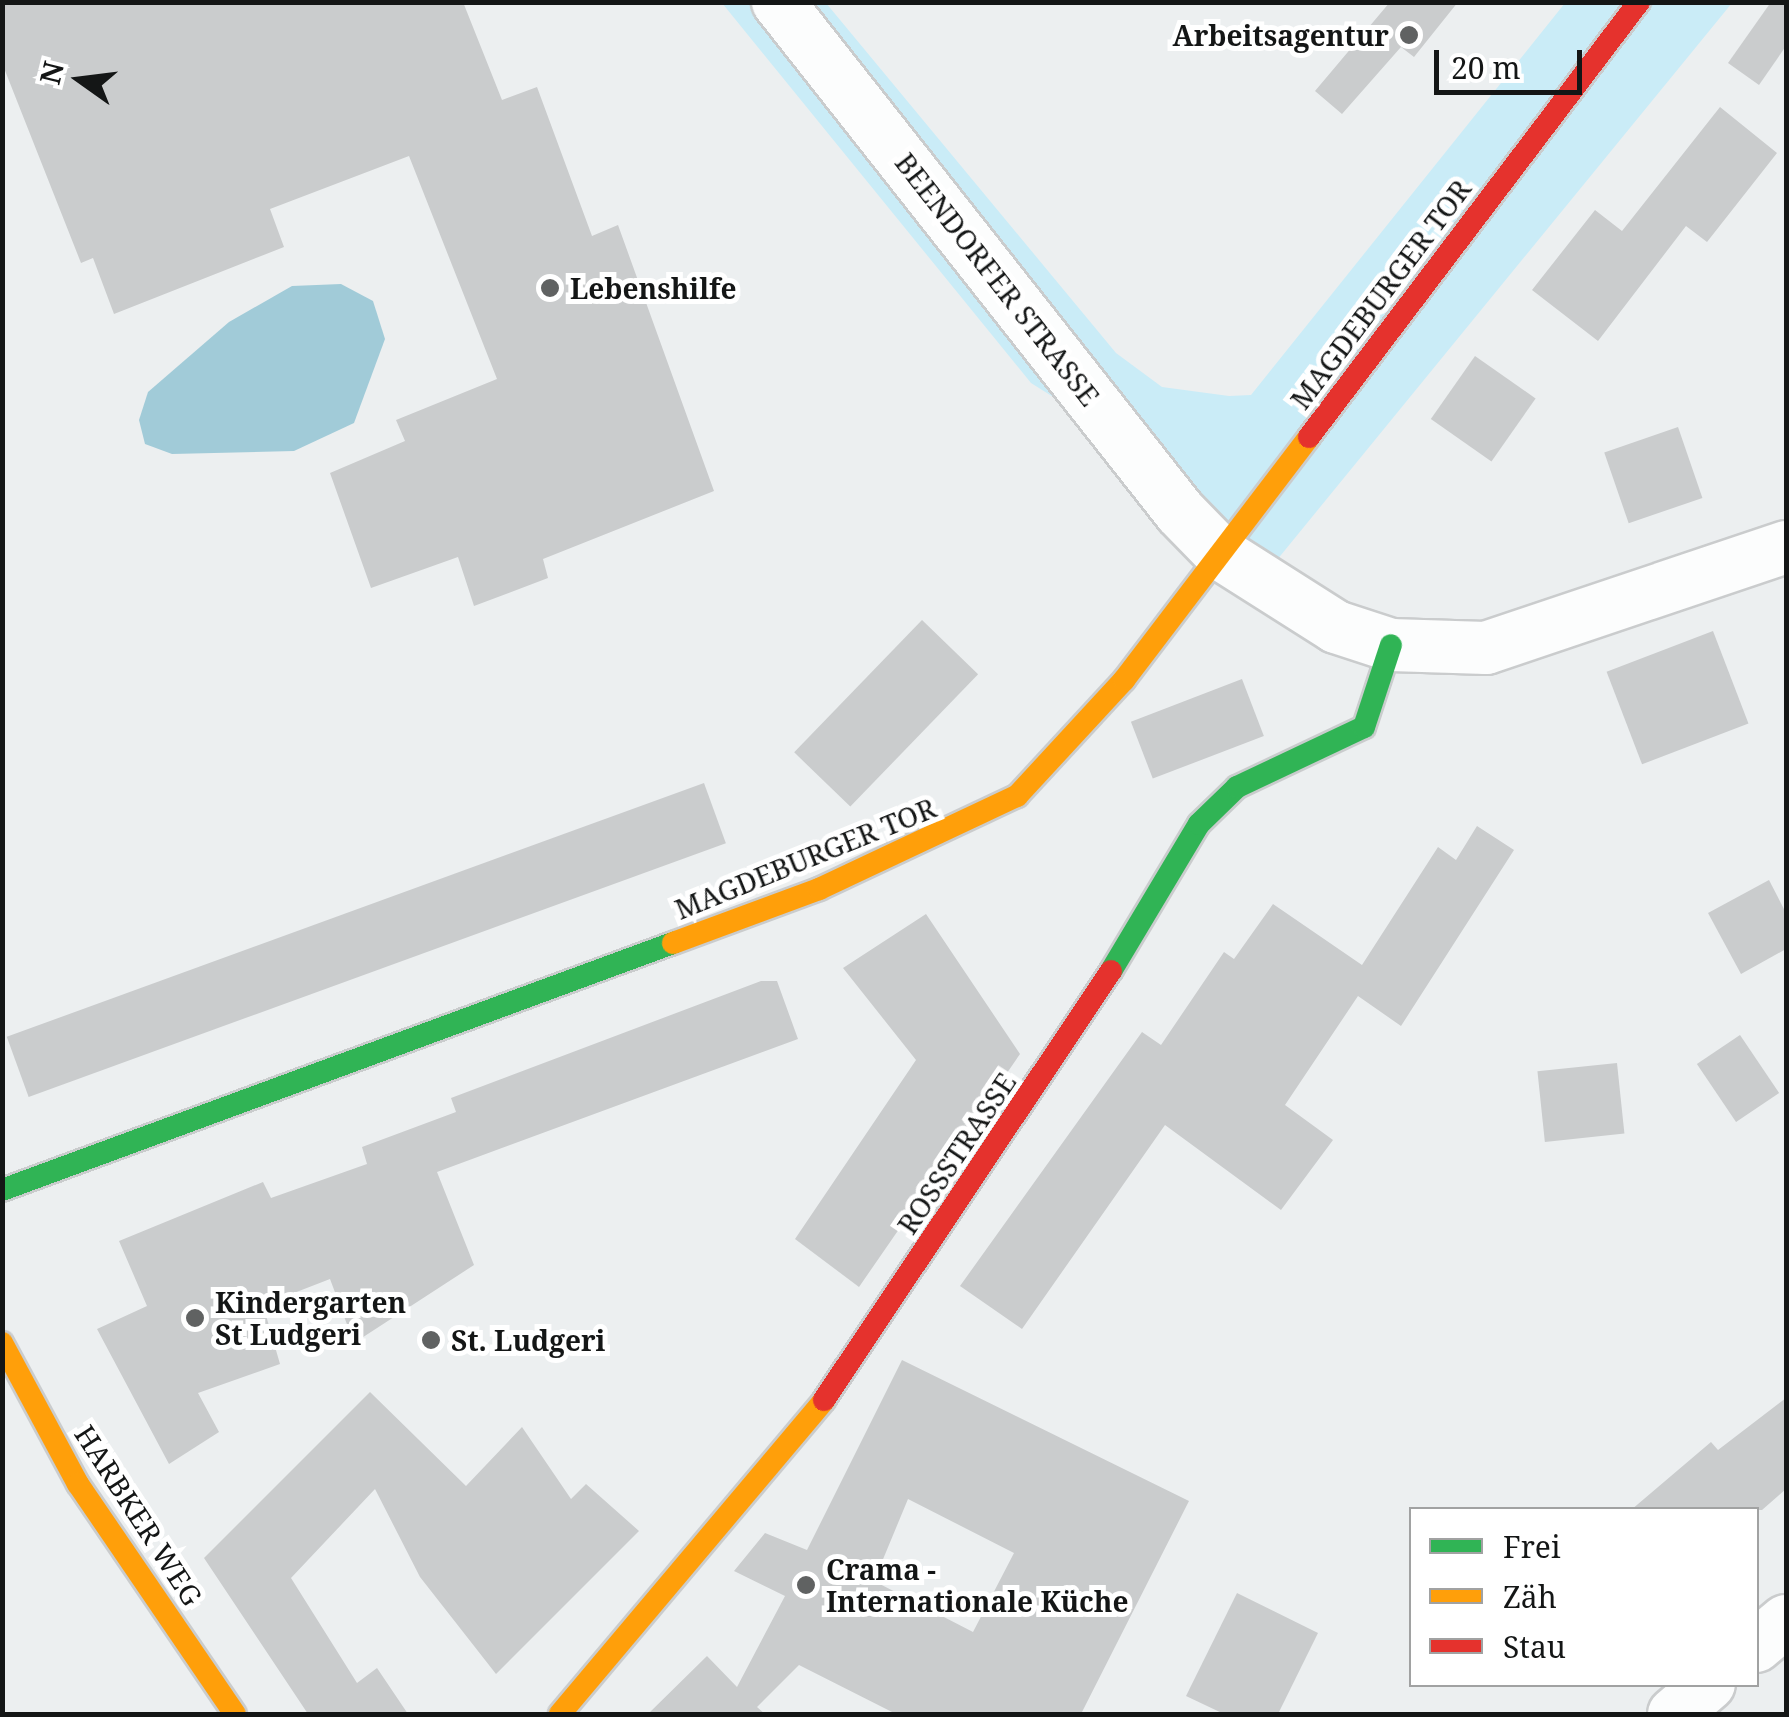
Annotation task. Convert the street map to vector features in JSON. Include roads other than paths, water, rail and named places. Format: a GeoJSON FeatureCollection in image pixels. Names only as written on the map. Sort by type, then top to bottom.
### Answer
{"type":"FeatureCollection","features":[{"type":"Feature","properties":{"kind":"main road","name":"MAGDEBURGER TOR"},"geometry":{"type":"LineString","coordinates":[[2,1190],[937,841],[1017,796],[1064,749],[1221,554],[1639,2]]}},
{"type":"Feature","properties":{"kind":"main road","name":"ROSSSTRASSE"},"geometry":{"type":"LineString","coordinates":[[560,1714],[805,1427],[1088,1009],[1199,824],[1237,786],[1364,728],[1391,644]]}},
{"type":"Feature","properties":{"kind":"main road","name":"HARBKER WEG"},"geometry":{"type":"LineString","coordinates":[[2,1343],[78,1484],[235,1714]]}},
{"type":"Feature","properties":{"kind":"street","name":"BEENDORFER STRASSE"},"geometry":{"type":"LineString","coordinates":[[778,2],[1221,554],[1336,626],[1391,644],[1486,648],[1786,546]]}},
{"type":"Feature","properties":{"kind":"street"},"geometry":{"type":"LineString","coordinates":[[1759,1644],[1786,1621]]}},
{"type":"Feature","properties":{"kind":"street"},"geometry":{"type":"LineString","coordinates":[[1674,1714],[1706,1687]]}},
{"type":"Feature","properties":{"kind":"place","name":"Arbeitsagentur"},"geometry":{"type":"Point","coordinates":[1409,35]}},
{"type":"Feature","properties":{"kind":"place","name":"Lebenshilfe"},"geometry":{"type":"Point","coordinates":[550,288]}},
{"type":"Feature","properties":{"kind":"place","name":"Kindergarten St Ludgeri"},"geometry":{"type":"Point","coordinates":[195,1318]}},
{"type":"Feature","properties":{"kind":"place","name":"St. Ludgeri"},"geometry":{"type":"Point","coordinates":[431,1340]}},
{"type":"Feature","properties":{"kind":"place","name":"Crama - Internationale Küche"},"geometry":{"type":"Point","coordinates":[806,1585]}}]}
